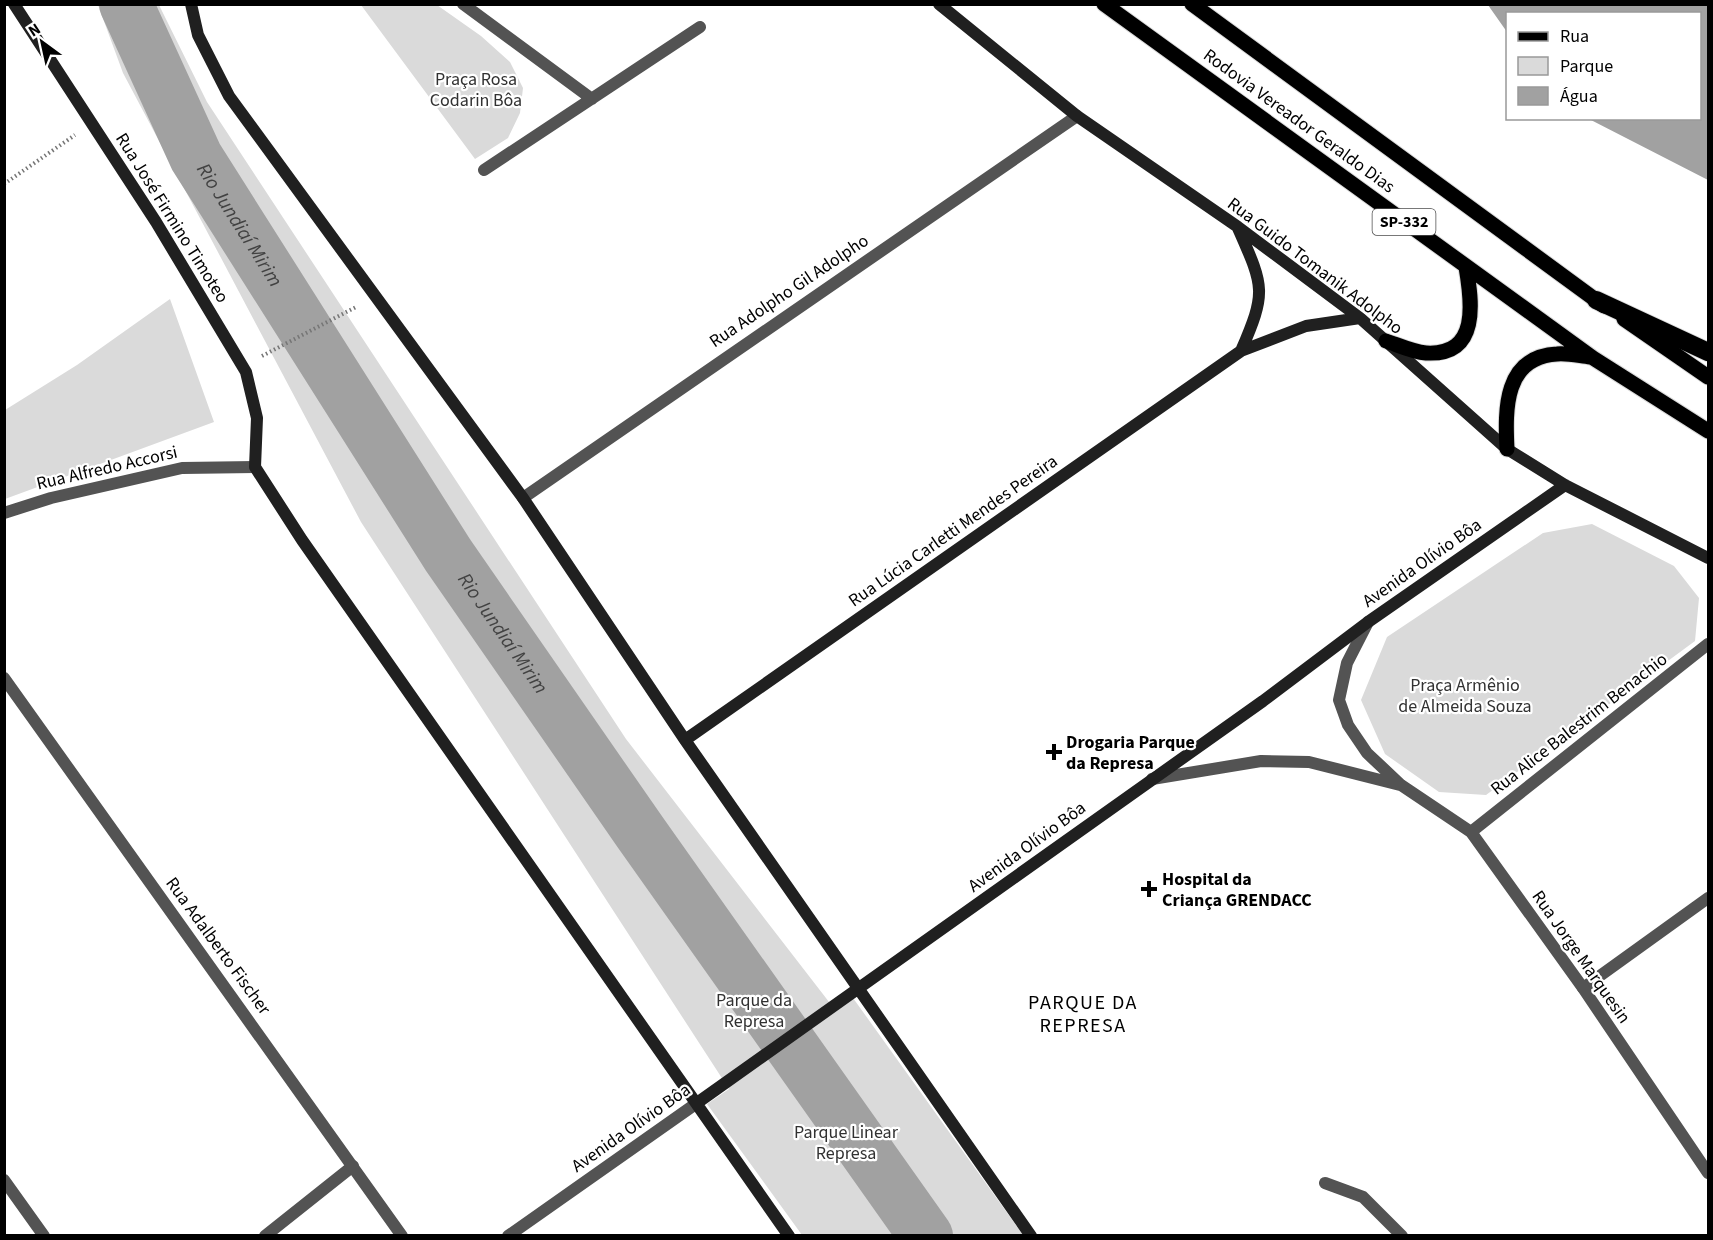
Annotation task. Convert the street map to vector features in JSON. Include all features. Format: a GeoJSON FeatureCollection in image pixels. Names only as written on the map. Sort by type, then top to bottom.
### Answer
{"type":"FeatureCollection","features":[{"type":"Feature","properties":{"kind":"highway"},"geometry":{"type":"LineString","coordinates":[[1596,300],[1708,351]]}},
{"type":"Feature","properties":{"kind":"main road","name":"Rodovia Vereador Geraldo Dias"},"geometry":{"type":"LineString","coordinates":[[1104,4],[1593,358],[1708,430]]}},
{"type":"Feature","properties":{"kind":"main road","name":"Rodovia Vereador Geraldo Dias"},"geometry":{"type":"LineString","coordinates":[[1192,4],[1596,300],[1708,377]]}},
{"type":"Feature","properties":{"kind":"main road"},"geometry":{"type":"LineString","coordinates":[[1386,341],[1424,353],[1441,352],[1459,342],[1472,316],[1466,267]]}},
{"type":"Feature","properties":{"kind":"main road"},"geometry":{"type":"LineString","coordinates":[[1507,449],[1505,413],[1509,390],[1518,373],[1537,359],[1557,354],[1593,358]]}},
{"type":"Feature","properties":{"kind":"street","name":"Rua José Firmino Timoteo"},"geometry":{"type":"LineString","coordinates":[[14,4],[156,222],[246,372],[257,417],[255,466]]}},
{"type":"Feature","properties":{"kind":"street"},"geometry":{"type":"LineString","coordinates":[[191,4],[198,35],[229,96],[523,498],[685,740],[1031,1236]]}},
{"type":"Feature","properties":{"kind":"street"},"geometry":{"type":"LineString","coordinates":[[463,4],[592,99]]}},
{"type":"Feature","properties":{"kind":"street","name":"Rua Guido Tomanik Adolpho"},"geometry":{"type":"LineString","coordinates":[[939,4],[1077,116],[1238,227],[1360,318],[1507,449],[1565,485],[1708,558]]}},
{"type":"Feature","properties":{"kind":"street"},"geometry":{"type":"LineString","coordinates":[[484,170],[700,27]]}},
{"type":"Feature","properties":{"kind":"street","name":"Rua Adolpho Gil Adolpho"},"geometry":{"type":"LineString","coordinates":[[523,498],[1077,116]]}},
{"type":"Feature","properties":{"kind":"street"},"geometry":{"type":"LineString","coordinates":[[1238,227],[1260,280],[1259,309],[1241,351]]}},
{"type":"Feature","properties":{"kind":"street","name":"Rua Lúcia Carletti Mendes Pereira"},"geometry":{"type":"LineString","coordinates":[[685,740],[1241,351],[1306,326],[1360,318]]}},
{"type":"Feature","properties":{"kind":"street"},"geometry":{"type":"LineString","coordinates":[[255,466],[309,550],[789,1236]]}},
{"type":"Feature","properties":{"kind":"street","name":"Rua Alfredo Accorsi"},"geometry":{"type":"LineString","coordinates":[[4,513],[51,498],[182,468],[255,466]]}},
{"type":"Feature","properties":{"kind":"street","name":"Avenida Olívio Bôa"},"geometry":{"type":"LineString","coordinates":[[508,1236],[1263,701],[1368,622],[1565,485]]}},
{"type":"Feature","properties":{"kind":"street","name":"Rua Jorge Marquesin"},"geometry":{"type":"LineString","coordinates":[[1368,622],[1347,663],[1339,700],[1348,725],[1367,753],[1401,785],[1471,832],[1582,988],[1708,1173]]}},
{"type":"Feature","properties":{"kind":"street","name":"Rua Alice Balestrim Benachio"},"geometry":{"type":"LineString","coordinates":[[1471,832],[1708,644]]}},
{"type":"Feature","properties":{"kind":"street","name":"Rua Adalberto Fischer"},"geometry":{"type":"LineString","coordinates":[[4,678],[402,1236]]}},
{"type":"Feature","properties":{"kind":"street","name":"Rua Jorge Marquesin"},"geometry":{"type":"LineString","coordinates":[[1152,779],[1271,761],[1309,762],[1401,785]]}},
{"type":"Feature","properties":{"kind":"street"},"geometry":{"type":"LineString","coordinates":[[1582,988],[1708,898]]}},
{"type":"Feature","properties":{"kind":"street"},"geometry":{"type":"LineString","coordinates":[[265,1236],[353,1166]]}},
{"type":"Feature","properties":{"kind":"street"},"geometry":{"type":"LineString","coordinates":[[4,1180],[44,1236]]}},
{"type":"Feature","properties":{"kind":"street"},"geometry":{"type":"LineString","coordinates":[[1325,1182],[1363,1197],[1395,1225],[1402,1236]]}},
{"type":"Feature","properties":{"kind":"path"},"geometry":{"type":"LineString","coordinates":[[4,184],[91,123]]}},
{"type":"Feature","properties":{"kind":"path"},"geometry":{"type":"LineString","coordinates":[[264,355],[360,305]]}},
{"type":"Feature","properties":{"kind":"green space","name":"Parque da Represa"},"geometry":{"type":"Polygon","coordinates":[[[98,5],[159,5],[207,102],[626,739],[836,1011],[853,998],[1023,1235],[802,1235],[707,1104],[729,1089],[361,522],[123,73],[98,5]]]}},
{"type":"Feature","properties":{"kind":"green space","name":"Praça Rosa Codarin Bôa"},"geometry":{"type":"Polygon","coordinates":[[[361,5],[437,5],[481,36],[510,62],[523,88],[520,113],[508,138],[475,159],[361,5]]]}},
{"type":"Feature","properties":{"kind":"green space"},"geometry":{"type":"Polygon","coordinates":[[[170,299],[214,422],[5,499],[5,410],[77,365],[170,299]]]}},
{"type":"Feature","properties":{"kind":"green space","name":"Praça Armênio de Almeida Souza"},"geometry":{"type":"Polygon","coordinates":[[[1592,524],[1674,566],[1699,598],[1695,641],[1486,795],[1439,792],[1385,754],[1361,700],[1387,637],[1543,533],[1592,524]]]}},
{"type":"Feature","properties":{"kind":"water"},"geometry":{"type":"Polygon","coordinates":[[[1488,5],[1708,5],[1708,180],[1591,120],[1701,120],[1701,12],[1506,12],[1506,31],[1488,5]]]}},
{"type":"Feature","properties":{"kind":"waterway","name":"Rio Jundiaí Mirim"},"geometry":{"type":"LineString","coordinates":[[126,4],[196,157],[448,555],[640,832],[926,1236]]}},
{"type":"Feature","properties":{"kind":"place","name":"Drogaria Parque da Represa"},"geometry":{"type":"Point","coordinates":[1054,752]}},
{"type":"Feature","properties":{"kind":"place","name":"Hospital da Criança GRENDACC"},"geometry":{"type":"Point","coordinates":[1149,889]}},
{"type":"Feature","properties":{"kind":"district","name":"PARQUE DA REPRESA"},"geometry":{"type":"Point","coordinates":[1083,1014]}},
{"type":"Feature","properties":{"kind":"park label","name":"Parque Linear Represa"},"geometry":{"type":"Point","coordinates":[846,1142]}}]}
